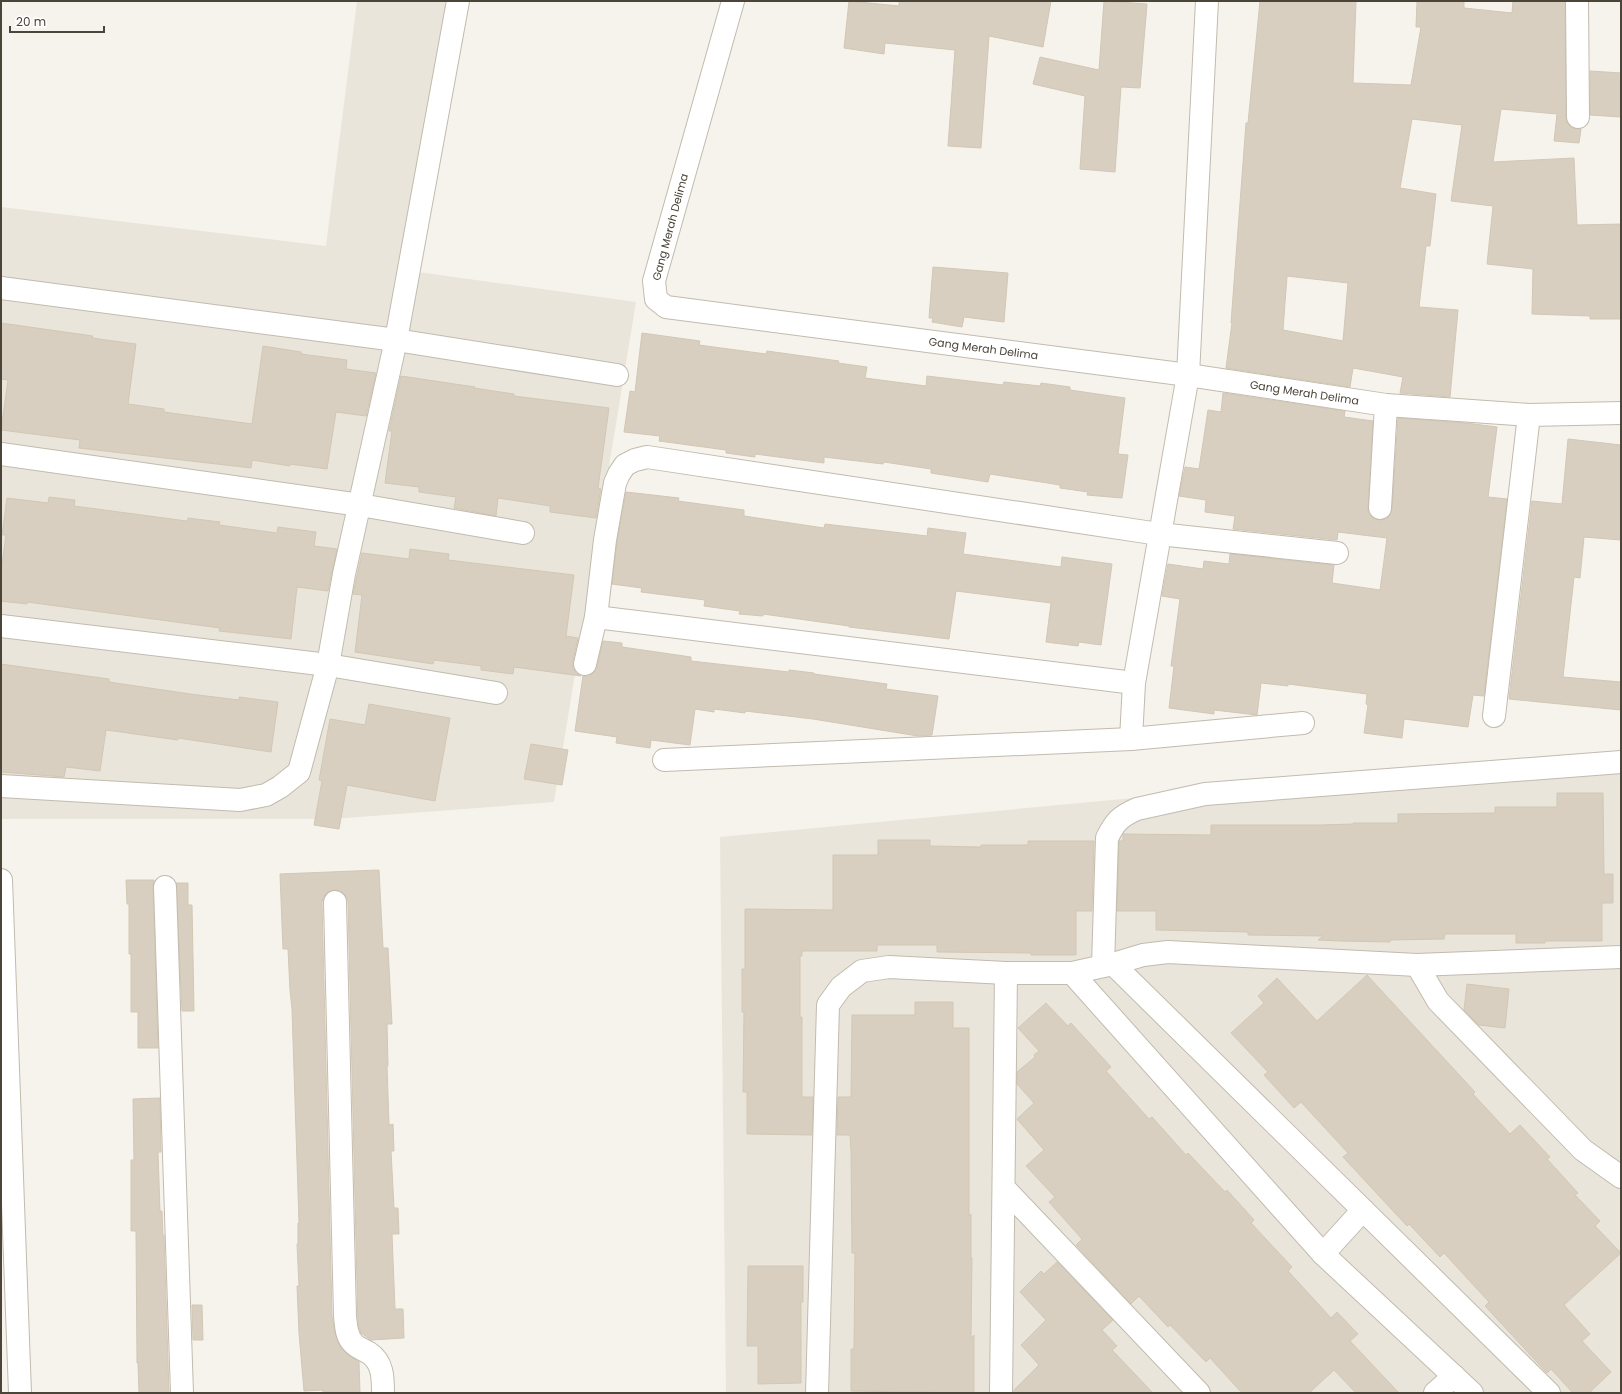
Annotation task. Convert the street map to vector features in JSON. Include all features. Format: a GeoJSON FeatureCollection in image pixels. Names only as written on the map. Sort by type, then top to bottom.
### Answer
{"type":"FeatureCollection","features":[{"type":"Feature","properties":{"kind":"street"},"geometry":{"type":"LineString","coordinates":[[1,786],[240,800],[266,795],[280,787],[299,772],[328,665],[344,574],[396,340],[458,1]]}},
{"type":"Feature","properties":{"kind":"street","name":"Gang Merah Delima"},"geometry":{"type":"LineString","coordinates":[[733,1],[654,281],[656,299],[666,307],[1188,375],[1386,405],[1529,415],[1621,413]]}},
{"type":"Feature","properties":{"kind":"street"},"geometry":{"type":"LineString","coordinates":[[1131,739],[1134,683],[1188,375],[1207,1]]}},
{"type":"Feature","properties":{"kind":"street"},"geometry":{"type":"LineString","coordinates":[[1577,1],[1578,117]]}},
{"type":"Feature","properties":{"kind":"street"},"geometry":{"type":"LineString","coordinates":[[1,288],[396,340],[618,375]]}},
{"type":"Feature","properties":{"kind":"street"},"geometry":{"type":"LineString","coordinates":[[1380,508],[1386,405]]}},
{"type":"Feature","properties":{"kind":"street"},"geometry":{"type":"LineString","coordinates":[[1494,716],[1529,415]]}},
{"type":"Feature","properties":{"kind":"street"},"geometry":{"type":"LineString","coordinates":[[1,454],[360,505],[523,533]]}},
{"type":"Feature","properties":{"kind":"street"},"geometry":{"type":"LineString","coordinates":[[585,664],[596,617],[605,540],[615,483],[625,466],[635,460],[647,457],[1159,534],[1337,553]]}},
{"type":"Feature","properties":{"kind":"street"},"geometry":{"type":"LineString","coordinates":[[596,617],[1134,683]]}},
{"type":"Feature","properties":{"kind":"street"},"geometry":{"type":"LineString","coordinates":[[1,626],[328,665],[496,693]]}},
{"type":"Feature","properties":{"kind":"street"},"geometry":{"type":"LineString","coordinates":[[664,760],[1131,739],[1303,723]]}},
{"type":"Feature","properties":{"kind":"street"},"geometry":{"type":"LineString","coordinates":[[1549,1393],[1363,1210],[1108,965],[1107,838],[1115,823],[1127,813],[1137,809],[1205,794],[1621,762]]}},
{"type":"Feature","properties":{"kind":"street"},"geometry":{"type":"LineString","coordinates":[[1,880],[20,1393]]}},
{"type":"Feature","properties":{"kind":"street"},"geometry":{"type":"LineString","coordinates":[[165,887],[182,1393]]}},
{"type":"Feature","properties":{"kind":"street"},"geometry":{"type":"LineString","coordinates":[[335,902],[345,1316],[347,1331],[352,1343],[373,1356],[380,1366],[383,1376],[384,1393]]}},
{"type":"Feature","properties":{"kind":"street"},"geometry":{"type":"LineString","coordinates":[[817,1393],[828,1006],[841,987],[862,971],[889,967],[1006,973],[1072,973],[1143,955],[1168,952],[1417,965],[1621,957]]}},
{"type":"Feature","properties":{"kind":"street"},"geometry":{"type":"LineString","coordinates":[[1417,965],[1438,1001],[1583,1150],[1621,1176]]}},
{"type":"Feature","properties":{"kind":"street"},"geometry":{"type":"LineString","coordinates":[[1001,1393],[1006,973]]}},
{"type":"Feature","properties":{"kind":"street"},"geometry":{"type":"LineString","coordinates":[[1072,973],[1323,1254],[1472,1393]]}},
{"type":"Feature","properties":{"kind":"street"},"geometry":{"type":"LineString","coordinates":[[1004,1188],[1198,1393]]}},
{"type":"Feature","properties":{"kind":"street"},"geometry":{"type":"LineString","coordinates":[[1323,1254],[1363,1210]]}},
{"type":"Feature","properties":{"kind":"street"},"geometry":{"type":"LineString","coordinates":[[1435,1393],[1454,1376]]}},
{"type":"Feature","properties":{"kind":"shaded area"},"geometry":{"type":"Polygon","coordinates":[[[357,1],[468,1],[411,271],[636,302],[554,802],[333,819],[1,819],[1,207],[326,246],[357,1]]]}},
{"type":"Feature","properties":{"kind":"shaded area"},"geometry":{"type":"Polygon","coordinates":[[[1621,752],[1621,1393],[726,1393],[720,837],[1621,752]]]}},
{"type":"Feature","properties":{"kind":"building"},"geometry":{"type":"Polygon","coordinates":[[[849,1],[899,6],[899,1],[1051,1],[1043,47],[989,36],[981,148],[948,146],[955,50],[885,43],[884,54],[844,48],[849,1]]]}},
{"type":"Feature","properties":{"kind":"building"},"geometry":{"type":"Polygon","coordinates":[[[1104,1],[1147,4],[1140,88],[1121,87],[1115,172],[1080,169],[1085,96],[1033,84],[1040,57],[1099,70],[1104,1]]]}},
{"type":"Feature","properties":{"kind":"building"},"geometry":{"type":"Polygon","coordinates":[[[1260,1],[1356,1],[1353,83],[1411,85],[1421,27],[1416,27],[1417,1],[1464,1],[1464,8],[1512,13],[1513,1],[1565,1],[1566,117],[1567,123],[1572,128],[1581,129],[1579,143],[1554,141],[1557,114],[1501,109],[1493,162],[1574,158],[1577,225],[1621,224],[1621,319],[1590,319],[1590,316],[1532,314],[1533,269],[1487,264],[1493,206],[1451,201],[1462,125],[1412,119],[1400,188],[1436,194],[1430,246],[1426,246],[1419,307],[1458,310],[1450,397],[1400,393],[1403,377],[1353,368],[1350,387],[1226,368],[1232,323],[1246,123],[1248,123],[1260,1]],[[1287,276],[1283,330],[1343,341],[1348,283],[1287,276]]]}},
{"type":"Feature","properties":{"kind":"building"},"geometry":{"type":"Polygon","coordinates":[[[1590,71],[1621,73],[1621,117],[1590,115],[1590,71]]]}},
{"type":"Feature","properties":{"kind":"building"},"geometry":{"type":"Polygon","coordinates":[[[933,267],[1008,273],[1004,322],[964,317],[962,327],[932,322],[933,318],[929,318],[933,267]]]}},
{"type":"Feature","properties":{"kind":"building"},"geometry":{"type":"Polygon","coordinates":[[[1,323],[93,336],[92,338],[136,344],[128,404],[164,409],[164,412],[252,424],[263,346],[301,352],[301,354],[347,360],[346,369],[376,373],[366,416],[336,412],[327,469],[290,464],[290,466],[252,460],[251,468],[79,448],[80,440],[1,430],[8,380],[1,379],[1,323]]]}},
{"type":"Feature","properties":{"kind":"building"},"geometry":{"type":"Polygon","coordinates":[[[642,333],[700,341],[699,345],[766,354],[767,351],[839,361],[838,363],[867,367],[865,378],[926,386],[927,376],[1003,385],[1004,382],[1040,386],[1041,383],[1070,387],[1070,390],[1125,398],[1118,454],[1128,455],[1122,498],[1087,495],[1088,492],[1060,488],[1060,485],[990,474],[988,482],[931,473],[931,469],[884,462],[883,464],[824,457],[824,463],[755,454],[755,457],[726,453],[726,450],[659,441],[660,436],[624,432],[630,391],[635,392],[642,333]]]}},
{"type":"Feature","properties":{"kind":"building"},"geometry":{"type":"Polygon","coordinates":[[[401,376],[475,387],[474,388],[514,394],[514,396],[609,408],[598,488],[601,489],[596,518],[550,512],[550,506],[498,498],[496,516],[454,508],[456,497],[419,492],[419,487],[385,483],[392,431],[389,431],[401,376]]]}},
{"type":"Feature","properties":{"kind":"building"},"geometry":{"type":"Polygon","coordinates":[[[1223,393],[1345,411],[1344,417],[1373,421],[1368,507],[1369,514],[1373,518],[1379,520],[1386,519],[1390,515],[1392,509],[1398,418],[1497,427],[1488,497],[1507,499],[1484,696],[1473,695],[1468,727],[1404,719],[1402,738],[1364,733],[1368,705],[1366,704],[1367,694],[1288,684],[1288,686],[1261,683],[1257,715],[1214,710],[1214,714],[1169,708],[1174,666],[1171,666],[1180,599],[1162,596],[1168,564],[1203,569],[1204,561],[1229,564],[1230,554],[1334,565],[1332,583],[1380,590],[1387,538],[1338,532],[1337,540],[1233,529],[1235,516],[1205,512],[1206,500],[1179,496],[1185,467],[1199,469],[1208,410],[1221,412],[1223,393]]]}},
{"type":"Feature","properties":{"kind":"building"},"geometry":{"type":"Polygon","coordinates":[[[1568,439],[1621,445],[1621,540],[1584,537],[1580,578],[1574,577],[1563,677],[1621,682],[1621,710],[1509,699],[1532,501],[1562,504],[1568,439]]]}},
{"type":"Feature","properties":{"kind":"building"},"geometry":{"type":"Polygon","coordinates":[[[626,492],[679,498],[678,501],[744,510],[744,516],[824,528],[825,524],[927,536],[928,528],[966,533],[963,554],[1061,567],[1062,557],[1112,564],[1101,645],[1079,642],[1078,646],[1046,642],[1051,603],[956,591],[949,639],[849,627],[763,614],[763,616],[739,614],[740,611],[704,606],[705,600],[641,592],[642,588],[612,584],[617,542],[626,492]]]}},
{"type":"Feature","properties":{"kind":"building"},"geometry":{"type":"Polygon","coordinates":[[[49,497],[75,500],[74,506],[187,521],[188,518],[220,522],[219,525],[277,533],[278,527],[316,532],[314,546],[337,549],[328,591],[297,587],[291,639],[219,631],[220,628],[27,602],[27,604],[1,601],[1,572],[6,535],[2,535],[7,498],[48,503],[49,497]]]}},
{"type":"Feature","properties":{"kind":"building"},"geometry":{"type":"Polygon","coordinates":[[[410,549],[449,554],[448,560],[574,575],[566,636],[578,638],[573,667],[576,673],[581,676],[514,667],[513,674],[481,670],[481,666],[434,660],[433,664],[355,652],[362,595],[353,594],[362,553],[409,559],[410,549]]]}},
{"type":"Feature","properties":{"kind":"building"},"geometry":{"type":"Polygon","coordinates":[[[603,641],[622,643],[622,647],[691,657],[691,661],[789,672],[789,670],[814,673],[887,684],[886,689],[938,696],[932,735],[918,736],[813,719],[745,711],[745,713],[714,709],[714,712],[695,709],[690,745],[651,740],[650,748],[616,743],[617,737],[575,731],[583,676],[589,676],[597,667],[603,641]]]}},
{"type":"Feature","properties":{"kind":"building"},"geometry":{"type":"Polygon","coordinates":[[[1,664],[109,679],[109,682],[190,694],[239,700],[239,697],[278,702],[271,752],[178,738],[178,740],[106,730],[100,771],[66,767],[64,777],[1,772],[1,664]]]}},
{"type":"Feature","properties":{"kind":"building"},"geometry":{"type":"Polygon","coordinates":[[[369,704],[450,718],[435,801],[347,785],[339,829],[314,825],[322,781],[319,780],[330,719],[365,725],[369,704]]]}},
{"type":"Feature","properties":{"kind":"building"},"geometry":{"type":"Polygon","coordinates":[[[531,744],[568,750],[562,785],[524,779],[531,744]]]}},
{"type":"Feature","properties":{"kind":"building"},"geometry":{"type":"Polygon","coordinates":[[[1557,793],[1603,793],[1604,874],[1613,874],[1613,903],[1602,903],[1602,941],[1545,941],[1545,943],[1516,943],[1516,934],[1445,934],[1444,939],[1390,940],[1390,942],[1340,941],[1318,940],[1323,936],[1248,935],[1248,932],[1156,930],[1156,911],[1117,911],[1119,841],[1123,841],[1123,834],[1211,835],[1211,825],[1398,823],[1398,814],[1495,813],[1495,807],[1557,807],[1557,793]]]}},
{"type":"Feature","properties":{"kind":"building"},"geometry":{"type":"Polygon","coordinates":[[[878,840],[930,840],[930,846],[981,847],[981,845],[1028,845],[1028,841],[1094,841],[1092,911],[1076,911],[1076,955],[937,952],[937,945],[877,945],[877,951],[802,951],[802,956],[800,956],[800,1017],[802,1017],[802,1097],[813,1097],[812,1135],[747,1134],[747,1092],[743,1092],[744,1012],[742,1012],[742,969],[745,969],[745,909],[833,910],[833,855],[878,855],[878,840]]]}},
{"type":"Feature","properties":{"kind":"building"},"geometry":{"type":"Polygon","coordinates":[[[379,870],[383,948],[388,948],[392,1024],[387,1024],[387,1066],[389,1125],[393,1124],[394,1151],[391,1151],[394,1208],[398,1208],[399,1234],[392,1234],[395,1309],[403,1309],[404,1338],[371,1340],[361,1333],[358,1325],[348,902],[346,896],[341,891],[334,890],[328,892],[324,896],[322,902],[332,1316],[335,1333],[340,1346],[347,1354],[359,1362],[360,1393],[323,1393],[323,1390],[304,1391],[297,1286],[299,1286],[297,1244],[299,1223],[292,1009],[288,949],[283,949],[280,874],[379,870]]]}},
{"type":"Feature","properties":{"kind":"building"},"geometry":{"type":"Polygon","coordinates":[[[126,880],[154,880],[158,1048],[138,1048],[138,1012],[131,1012],[131,954],[129,954],[129,904],[127,904],[126,880]]]}},
{"type":"Feature","properties":{"kind":"building"},"geometry":{"type":"Polygon","coordinates":[[[176,883],[188,883],[188,905],[192,905],[194,1011],[182,1011],[176,883]]]}},
{"type":"Feature","properties":{"kind":"building"},"geometry":{"type":"Polygon","coordinates":[[[1367,975],[1475,1092],[1473,1094],[1510,1134],[1520,1125],[1550,1157],[1547,1159],[1578,1193],[1575,1195],[1600,1221],[1595,1226],[1621,1253],[1564,1305],[1590,1334],[1582,1341],[1611,1372],[1589,1393],[1573,1393],[1551,1369],[1547,1373],[1485,1306],[1489,1302],[1444,1253],[1440,1257],[1409,1224],[1407,1226],[1343,1157],[1348,1153],[1301,1102],[1294,1108],[1264,1075],[1268,1072],[1231,1033],[1264,1003],[1258,996],[1277,978],[1317,1021],[1367,975]]]}},
{"type":"Feature","properties":{"kind":"building"},"geometry":{"type":"Polygon","coordinates":[[[1467,984],[1509,989],[1505,1028],[1479,1025],[1464,1010],[1467,984]]]}},
{"type":"Feature","properties":{"kind":"building"},"geometry":{"type":"Polygon","coordinates":[[[915,1002],[953,1002],[953,1028],[969,1028],[969,1216],[971,1214],[971,1339],[974,1335],[974,1393],[851,1391],[851,1349],[854,1349],[855,1253],[852,1253],[851,1151],[850,1135],[837,1135],[838,1097],[851,1097],[852,1015],[915,1015],[915,1002]]]}},
{"type":"Feature","properties":{"kind":"building"},"geometry":{"type":"Polygon","coordinates":[[[1046,1003],[1068,1026],[1071,1023],[1111,1067],[1106,1071],[1149,1119],[1152,1117],[1186,1155],[1188,1153],[1225,1192],[1227,1190],[1254,1220],[1251,1223],[1292,1267],[1288,1271],[1331,1318],[1337,1312],[1358,1334],[1350,1341],[1399,1393],[1356,1393],[1334,1370],[1309,1393],[1242,1393],[1210,1358],[1206,1362],[1170,1325],[1168,1327],[1139,1296],[1131,1304],[1076,1245],[1082,1239],[1049,1202],[1055,1197],[1026,1166],[1044,1150],[1017,1119],[1034,1103],[1017,1084],[1017,1072],[1035,1057],[1034,1055],[1039,1051],[1018,1028],[1046,1003]]]}},
{"type":"Feature","properties":{"kind":"building"},"geometry":{"type":"Polygon","coordinates":[[[160,1098],[161,1152],[158,1152],[160,1211],[162,1211],[164,1235],[169,1393],[139,1393],[137,1363],[136,1231],[131,1231],[131,1160],[134,1160],[133,1099],[160,1098]]]}},
{"type":"Feature","properties":{"kind":"building"},"geometry":{"type":"Polygon","coordinates":[[[1057,1262],[1113,1320],[1102,1330],[1117,1346],[1112,1350],[1153,1393],[1014,1393],[1014,1390],[1039,1365],[1021,1345],[1046,1320],[1020,1292],[1041,1271],[1044,1274],[1057,1262]]]}},
{"type":"Feature","properties":{"kind":"building"},"geometry":{"type":"Polygon","coordinates":[[[748,1266],[803,1266],[803,1302],[801,1302],[801,1383],[758,1384],[758,1346],[747,1346],[748,1266]]]}},
{"type":"Feature","properties":{"kind":"building"},"geometry":{"type":"Polygon","coordinates":[[[192,1305],[202,1305],[203,1340],[193,1340],[192,1305]]]}}]}
